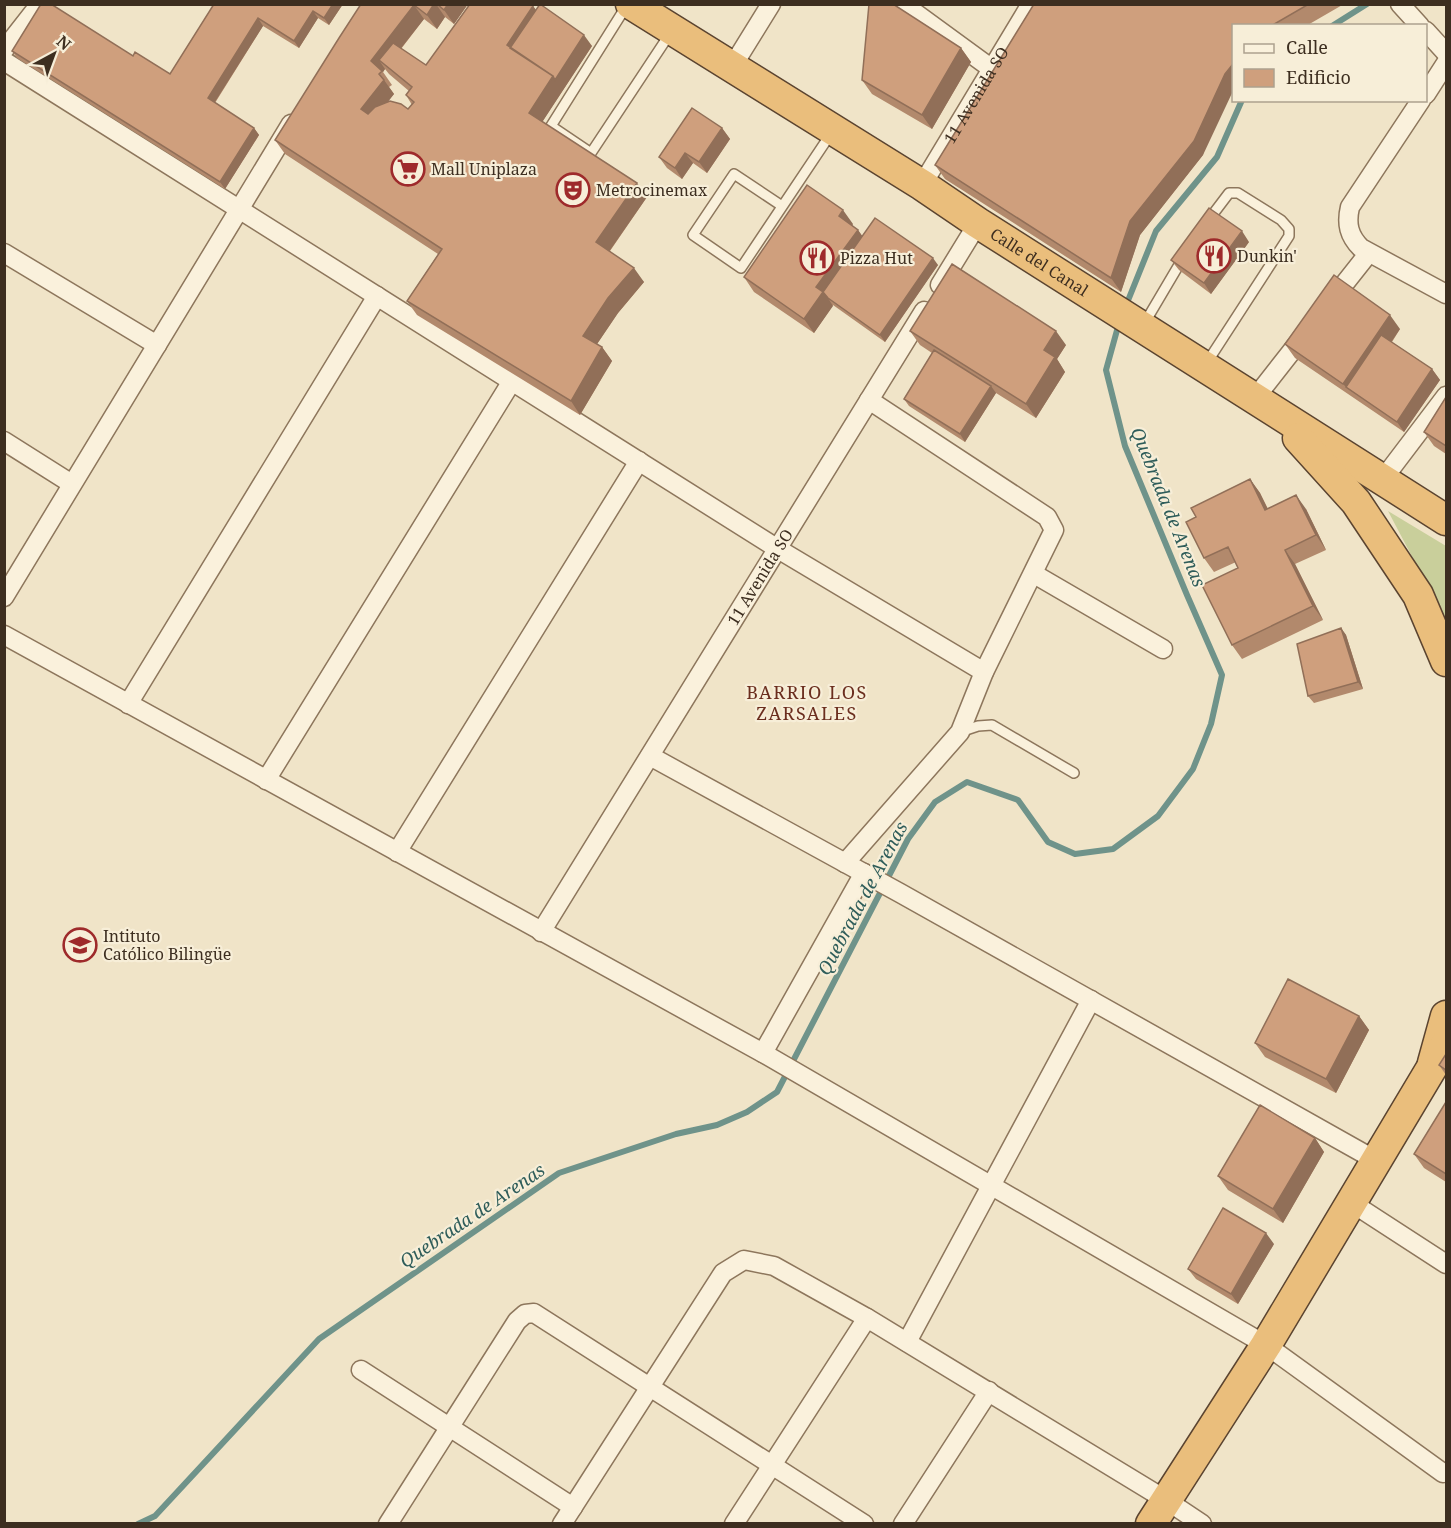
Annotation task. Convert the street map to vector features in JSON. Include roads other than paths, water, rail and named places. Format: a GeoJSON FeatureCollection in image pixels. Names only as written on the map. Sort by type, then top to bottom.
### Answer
{"type":"FeatureCollection","features":[{"type":"Feature","properties":{"kind":"highway","name":"Calle del Canal"},"geometry":{"type":"LineString","coordinates":[[629,4],[922,185],[978,223],[1446,520]]}},
{"type":"Feature","properties":{"kind":"highway"},"geometry":{"type":"LineString","coordinates":[[1264,404],[1356,502],[1418,595],[1446,661]]}},
{"type":"Feature","properties":{"kind":"highway"},"geometry":{"type":"LineString","coordinates":[[1159,1512],[1266,1345],[1440,1055],[1446,1016]]}},
{"type":"Feature","properties":{"kind":"street"},"geometry":{"type":"LineString","coordinates":[[4,50],[40,4]]}},
{"type":"Feature","properties":{"kind":"street"},"geometry":{"type":"LineString","coordinates":[[732,67],[771,4]]}},
{"type":"Feature","properties":{"kind":"street"},"geometry":{"type":"LineString","coordinates":[[903,4],[992,69]]}},
{"type":"Feature","properties":{"kind":"street","name":"11 Avenida SO"},"geometry":{"type":"LineString","coordinates":[[922,185],[1031,4]]}},
{"type":"Feature","properties":{"kind":"street"},"geometry":{"type":"LineString","coordinates":[[1400,4],[1418,24]]}},
{"type":"Feature","properties":{"kind":"street"},"geometry":{"type":"LineString","coordinates":[[1427,33],[1446,53]]}},
{"type":"Feature","properties":{"kind":"street"},"geometry":{"type":"LineString","coordinates":[[4,61],[778,549],[984,672]]}},
{"type":"Feature","properties":{"kind":"street"},"geometry":{"type":"LineString","coordinates":[[1427,91],[1446,63]]}},
{"type":"Feature","properties":{"kind":"street"},"geometry":{"type":"LineString","coordinates":[[1420,102],[1350,207],[1348,225],[1354,242],[1368,254],[1446,294]]}},
{"type":"Feature","properties":{"kind":"street"},"geometry":{"type":"LineString","coordinates":[[4,597],[302,107]]}},
{"type":"Feature","properties":{"kind":"street","name":"11 Avenida SO"},"geometry":{"type":"LineString","coordinates":[[542,932],[978,223]]}},
{"type":"Feature","properties":{"kind":"street"},"geometry":{"type":"LineString","coordinates":[[4,254],[157,345]]}},
{"type":"Feature","properties":{"kind":"street"},"geometry":{"type":"LineString","coordinates":[[1264,404],[1368,254]]}},
{"type":"Feature","properties":{"kind":"street"},"geometry":{"type":"LineString","coordinates":[[128,704],[377,296]]}},
{"type":"Feature","properties":{"kind":"street"},"geometry":{"type":"LineString","coordinates":[[266,780],[512,381]]}},
{"type":"Feature","properties":{"kind":"street"},"geometry":{"type":"LineString","coordinates":[[1383,479],[1446,396]]}},
{"type":"Feature","properties":{"kind":"street"},"geometry":{"type":"LineString","coordinates":[[845,863],[960,732],[984,672],[1054,530],[1047,517],[869,400]]}},
{"type":"Feature","properties":{"kind":"street"},"geometry":{"type":"LineString","coordinates":[[4,441],[72,484]]}},
{"type":"Feature","properties":{"kind":"street"},"geometry":{"type":"LineString","coordinates":[[398,852],[639,461]]}},
{"type":"Feature","properties":{"kind":"street"},"geometry":{"type":"LineString","coordinates":[[1034,574],[1163,649]]}},
{"type":"Feature","properties":{"kind":"street"},"geometry":{"type":"LineString","coordinates":[[4,635],[769,1056],[1266,1345],[1443,1473]]}},
{"type":"Feature","properties":{"kind":"street"},"geometry":{"type":"LineString","coordinates":[[650,756],[872,877],[1377,1161]]}},
{"type":"Feature","properties":{"kind":"street"},"geometry":{"type":"LineString","coordinates":[[769,1056],[872,877]]}},
{"type":"Feature","properties":{"kind":"street"},"geometry":{"type":"LineString","coordinates":[[906,1342],[1091,1000]]}},
{"type":"Feature","properties":{"kind":"street"},"geometry":{"type":"LineString","coordinates":[[1352,1203],[1446,1264]]}},
{"type":"Feature","properties":{"kind":"street"},"geometry":{"type":"LineString","coordinates":[[562,1524],[723,1273],[744,1260],[774,1266],[867,1318],[989,1390],[1159,1512],[1202,1524]]}},
{"type":"Feature","properties":{"kind":"street"},"geometry":{"type":"LineString","coordinates":[[388,1524],[517,1320],[525,1314],[534,1313],[864,1524]]}},
{"type":"Feature","properties":{"kind":"street"},"geometry":{"type":"LineString","coordinates":[[734,1524],[867,1318]]}},
{"type":"Feature","properties":{"kind":"street"},"geometry":{"type":"LineString","coordinates":[[361,1371],[573,1507]]}},
{"type":"Feature","properties":{"kind":"street"},"geometry":{"type":"LineString","coordinates":[[903,1524],[989,1390]]}},
{"type":"Feature","properties":{"kind":"lane"},"geometry":{"type":"LineString","coordinates":[[629,4],[551,126],[591,153],[673,30]]}},
{"type":"Feature","properties":{"kind":"lane"},"geometry":{"type":"LineString","coordinates":[[782,206],[734,174],[693,235],[741,268],[833,130]]}},
{"type":"Feature","properties":{"kind":"lane"},"geometry":{"type":"LineString","coordinates":[[1199,235],[1228,193],[1233,192],[1281,220],[1288,229],[1289,236],[1205,366]]}},
{"type":"Feature","properties":{"kind":"lane"},"geometry":{"type":"LineString","coordinates":[[1138,324],[1187,252]]}},
{"type":"Feature","properties":{"kind":"lane"},"geometry":{"type":"LineString","coordinates":[[960,732],[978,726],[992,725],[1074,773]]}},
{"type":"Feature","properties":{"kind":"waterway","name":"Quebrada de Arenas"},"geometry":{"type":"LineString","coordinates":[[1335,24],[1367,4]]}},
{"type":"Feature","properties":{"kind":"waterway","name":"Quebrada de Arenas"},"geometry":{"type":"LineString","coordinates":[[1125,308],[1156,231],[1217,157],[1241,102]]}},
{"type":"Feature","properties":{"kind":"waterway","name":"Quebrada de Arenas"},"geometry":{"type":"LineString","coordinates":[[138,1524],[155,1516],[319,1339],[559,1173],[676,1134],[717,1125],[747,1112],[777,1092],[908,839],[935,802],[967,782],[1018,800],[1048,842],[1075,854],[1113,849],[1158,816],[1193,769],[1211,724],[1222,675],[1125,446],[1106,370],[1119,323]]}},
{"type":"Feature","properties":{"kind":"place","name":"Mall Uniplaza"},"geometry":{"type":"Point","coordinates":[408,169]}},
{"type":"Feature","properties":{"kind":"place","name":"Metrocinemax"},"geometry":{"type":"Point","coordinates":[573,190]}},
{"type":"Feature","properties":{"kind":"place","name":"Dunkin'"},"geometry":{"type":"Point","coordinates":[1214,256]}},
{"type":"Feature","properties":{"kind":"place","name":"Pizza Hut"},"geometry":{"type":"Point","coordinates":[817,258]}},
{"type":"Feature","properties":{"kind":"place","name":"Intituto Católico Bilingüe"},"geometry":{"type":"Point","coordinates":[80,945]}},
{"type":"Feature","properties":{"kind":"district","name":"BARRIO LOS ZARSALES"},"geometry":{"type":"Point","coordinates":[807,702]}}]}
